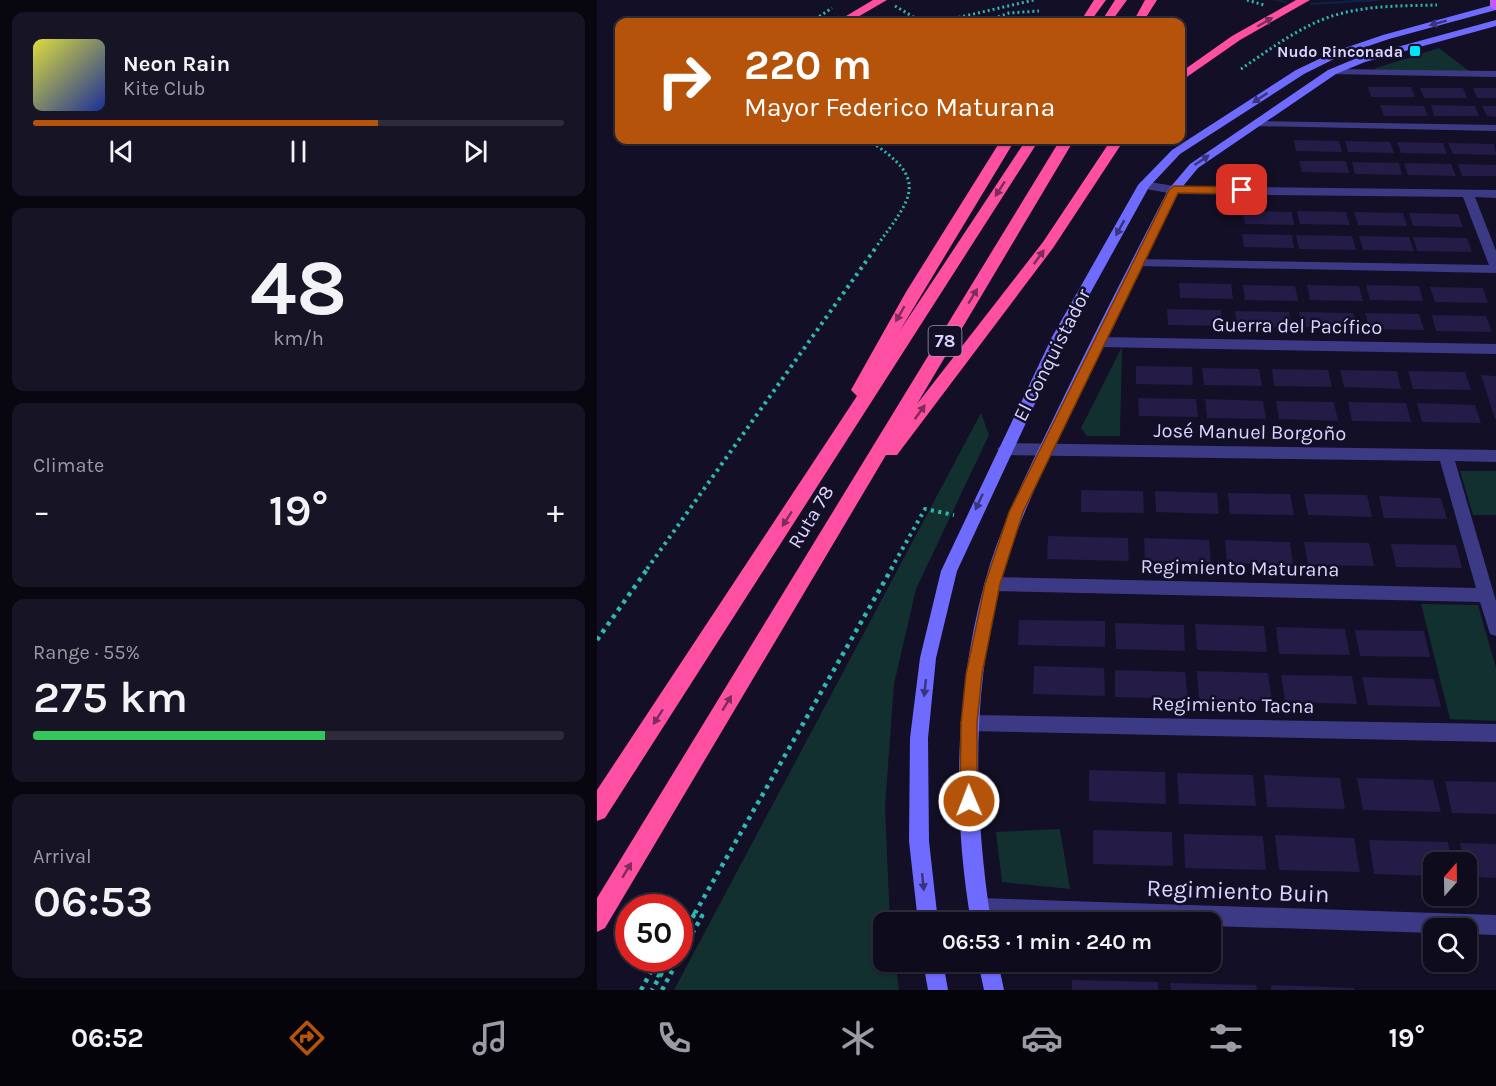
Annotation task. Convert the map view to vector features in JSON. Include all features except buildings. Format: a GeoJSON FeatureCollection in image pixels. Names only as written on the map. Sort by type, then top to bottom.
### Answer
{"type":"FeatureCollection","features":[{"type":"Feature","properties":{"kind":"highway"},"geometry":{"type":"LineString","coordinates":[[1088,18],[1100,0]]}},
{"type":"Feature","properties":{"kind":"highway"},"geometry":{"type":"LineString","coordinates":[[1109,18],[1121,0]]}},
{"type":"Feature","properties":{"kind":"highway"},"geometry":{"type":"LineString","coordinates":[[1140,18],[1151,0]]}},
{"type":"Feature","properties":{"kind":"highway"},"geometry":{"type":"LineString","coordinates":[[1185,74],[1236,38],[1304,0]]}},
{"type":"Feature","properties":{"kind":"highway"},"geometry":{"type":"LineString","coordinates":[[849,18],[879,1]]}},
{"type":"Feature","properties":{"kind":"highway"},"geometry":{"type":"LineString","coordinates":[[831,452],[870,367],[942,244],[1005,144]]}},
{"type":"Feature","properties":{"kind":"highway","name":"Ruta 78"},"geometry":{"type":"LineString","coordinates":[[597,810],[1029,144]]}},
{"type":"Feature","properties":{"kind":"highway","name":"Ruta 78"},"geometry":{"type":"LineString","coordinates":[[597,920],[1065,144]]}},
{"type":"Feature","properties":{"kind":"highway"},"geometry":{"type":"LineString","coordinates":[[823,543],[948,374],[1048,245],[1114,144]]}},
{"type":"Feature","properties":{"kind":"main road","name":"El Conquistador"},"geometry":{"type":"LineString","coordinates":[[927,912],[919,841],[919,738],[928,658],[949,571],[971,519],[1059,337],[1144,185],[1176,152],[1300,72],[1339,53],[1386,37],[1495,6]]}},
{"type":"Feature","properties":{"kind":"main road","name":"El Conquistador"},"geometry":{"type":"LineString","coordinates":[[980,912],[968,791],[969,723],[974,674],[992,584],[1016,512],[1174,190],[1194,166],[1332,72],[1361,60],[1496,23]]}},
{"type":"Feature","properties":{"kind":"main road"},"geometry":{"type":"LineString","coordinates":[[935,972],[938,990]]}},
{"type":"Feature","properties":{"kind":"main road"},"geometry":{"type":"LineString","coordinates":[[990,972],[994,990]]}},
{"type":"Feature","properties":{"kind":"street"},"geometry":{"type":"LineString","coordinates":[[1332,72],[1496,74]]}},
{"type":"Feature","properties":{"kind":"street"},"geometry":{"type":"LineString","coordinates":[[1256,124],[1496,128]]}},
{"type":"Feature","properties":{"kind":"street"},"geometry":{"type":"LineString","coordinates":[[1144,185],[1174,190],[1496,194]]}},
{"type":"Feature","properties":{"kind":"street"},"geometry":{"type":"LineString","coordinates":[[1137,262],[1496,268],[1467,193]]}},
{"type":"Feature","properties":{"kind":"street","name":"Guerra del Pacífico"},"geometry":{"type":"LineString","coordinates":[[1098,342],[1496,349]]}},
{"type":"Feature","properties":{"kind":"street","name":"José Manuel Borgoño"},"geometry":{"type":"LineString","coordinates":[[1004,449],[1496,456]]}},
{"type":"Feature","properties":{"kind":"street"},"geometry":{"type":"LineString","coordinates":[[1446,456],[1496,629]]}},
{"type":"Feature","properties":{"kind":"street","name":"Regimiento Maturana"},"geometry":{"type":"LineString","coordinates":[[992,584],[1486,595]]}},
{"type":"Feature","properties":{"kind":"street","name":"Regimiento Tacna"},"geometry":{"type":"LineString","coordinates":[[969,723],[1496,733]]}},
{"type":"Feature","properties":{"kind":"street","name":"Regimiento Buin"},"geometry":{"type":"LineString","coordinates":[[1221,920],[1496,925]]}},
{"type":"Feature","properties":{"kind":"path"},"geometry":{"type":"LineString","coordinates":[[956,18],[1034,0]]}},
{"type":"Feature","properties":{"kind":"path"},"geometry":{"type":"LineString","coordinates":[[879,1],[907,11],[917,18]]}},
{"type":"Feature","properties":{"kind":"path"},"geometry":{"type":"LineString","coordinates":[[1241,69],[1311,24],[1330,16],[1391,8],[1440,5]]}},
{"type":"Feature","properties":{"kind":"path"},"geometry":{"type":"LineString","coordinates":[[996,18],[1009,14],[1039,11]]}},
{"type":"Feature","properties":{"kind":"path"},"geometry":{"type":"LineString","coordinates":[[597,640],[907,204],[910,189],[905,173],[893,157],[874,144]]}},
{"type":"Feature","properties":{"kind":"path"},"geometry":{"type":"LineString","coordinates":[[693,916],[925,509],[971,519]]}},
{"type":"Feature","properties":{"kind":"path"},"geometry":{"type":"LineString","coordinates":[[693,932],[702,916],[695,913]]}},
{"type":"Feature","properties":{"kind":"path"},"geometry":{"type":"LineString","coordinates":[[641,990],[651,972],[660,976]]}},
{"type":"Feature","properties":{"kind":"path"},"geometry":{"type":"LineString","coordinates":[[652,990],[662,972]]}},
{"type":"Feature","properties":{"kind":"path"},"geometry":{"type":"LineString","coordinates":[[661,990],[671,972]]}},
{"type":"Feature","properties":{"kind":"green space"},"geometry":{"type":"Polygon","coordinates":[[[1439,48],[1473,74],[1372,72],[1376,68],[1439,48]]]}},
{"type":"Feature","properties":{"kind":"green space"},"geometry":{"type":"Polygon","coordinates":[[[1122,347],[1120,436],[1087,436],[1081,428],[1122,347]]]}},
{"type":"Feature","properties":{"kind":"green space"},"geometry":{"type":"Polygon","coordinates":[[[981,413],[989,435],[916,589],[894,684],[885,807],[890,912],[873,912],[873,972],[896,972],[899,990],[674,990],[684,972],[693,972],[693,954],[981,413]]]}},
{"type":"Feature","properties":{"kind":"green space"},"geometry":{"type":"Polygon","coordinates":[[[1460,471],[1496,471],[1496,515],[1473,515],[1460,471]]]}},
{"type":"Feature","properties":{"kind":"green space"},"geometry":{"type":"Polygon","coordinates":[[[1421,604],[1478,605],[1496,668],[1496,721],[1450,719],[1421,604]]]}},
{"type":"Feature","properties":{"kind":"green space"},"geometry":{"type":"Polygon","coordinates":[[[1060,829],[1070,889],[1002,882],[996,832],[1060,829]]]}},
{"type":"Feature","properties":{"kind":"waterway"},"geometry":{"type":"LineString","coordinates":[[1274,0],[1286,2]]}},
{"type":"Feature","properties":{"kind":"waterway"},"geometry":{"type":"LineString","coordinates":[[1311,4],[1379,0]]}},
{"type":"Feature","properties":{"kind":"place","name":"Nudo Rinconada"},"geometry":{"type":"Point","coordinates":[1415,51]}},
{"type":"Feature","properties":{"kind":"route"},"geometry":{"type":"LineString","coordinates":[[969,801],[969,723],[974,674],[992,584],[1016,512],[1128,279],[1174,190],[1242,190]]}}]}
